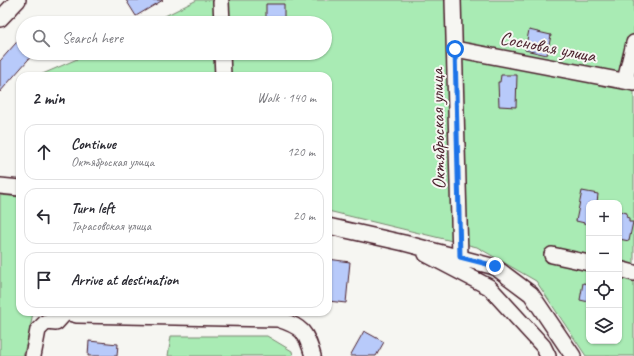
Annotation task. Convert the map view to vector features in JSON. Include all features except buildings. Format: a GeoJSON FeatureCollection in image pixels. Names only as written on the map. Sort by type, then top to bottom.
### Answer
{"type":"FeatureCollection","features":[{"type":"Feature","properties":{"kind":"street"},"geometry":{"type":"LineString","coordinates":[[0,19],[18,0]]}},
{"type":"Feature","properties":{"kind":"street","name":"Октябрьская улица"},"geometry":{"type":"LineString","coordinates":[[453,0],[460,257]]}},
{"type":"Feature","properties":{"kind":"street"},"geometry":{"type":"LineString","coordinates":[[221,2],[222,16]]}},
{"type":"Feature","properties":{"kind":"street"},"geometry":{"type":"LineString","coordinates":[[630,82],[634,44]]}},
{"type":"Feature","properties":{"kind":"street","name":"Сосновая улица"},"geometry":{"type":"LineString","coordinates":[[455,49],[630,82]]}},
{"type":"Feature","properties":{"kind":"street"},"geometry":{"type":"LineString","coordinates":[[222,60],[223,72]]}},
{"type":"Feature","properties":{"kind":"street"},"geometry":{"type":"LineString","coordinates":[[0,186],[16,188]]}},
{"type":"Feature","properties":{"kind":"street"},"geometry":{"type":"LineString","coordinates":[[332,227],[495,266],[531,294],[573,356]]}},
{"type":"Feature","properties":{"kind":"street"},"geometry":{"type":"LineString","coordinates":[[404,243],[489,287],[543,346],[548,356]]}},
{"type":"Feature","properties":{"kind":"street"},"geometry":{"type":"LineString","coordinates":[[552,255],[586,262]]}},
{"type":"Feature","properties":{"kind":"street"},"geometry":{"type":"LineString","coordinates":[[622,271],[634,273]]}},
{"type":"Feature","properties":{"kind":"street"},"geometry":{"type":"LineString","coordinates":[[33,356],[38,330],[46,322],[56,323],[62,316]]}},
{"type":"Feature","properties":{"kind":"street"},"geometry":{"type":"LineString","coordinates":[[127,316],[278,319],[295,325],[307,336],[313,356]]}},
{"type":"Feature","properties":{"kind":"green space"},"geometry":{"type":"Polygon","coordinates":[[[197,0],[634,0],[634,356],[586,356],[536,281],[477,247],[332,212],[332,72],[47,72],[75,60],[332,60],[332,16],[165,16],[197,0]]]}},
{"type":"Feature","properties":{"kind":"green space"},"geometry":{"type":"Polygon","coordinates":[[[0,195],[16,197],[16,316],[32,316],[23,356],[0,356],[0,195]]]}},
{"type":"Feature","properties":{"kind":"green space"},"geometry":{"type":"Polygon","coordinates":[[[171,336],[267,336],[292,351],[293,356],[168,356],[171,336]]]}},
{"type":"Feature","properties":{"kind":"route"},"geometry":{"type":"LineString","coordinates":[[455,49],[460,257],[495,266]]}}]}
